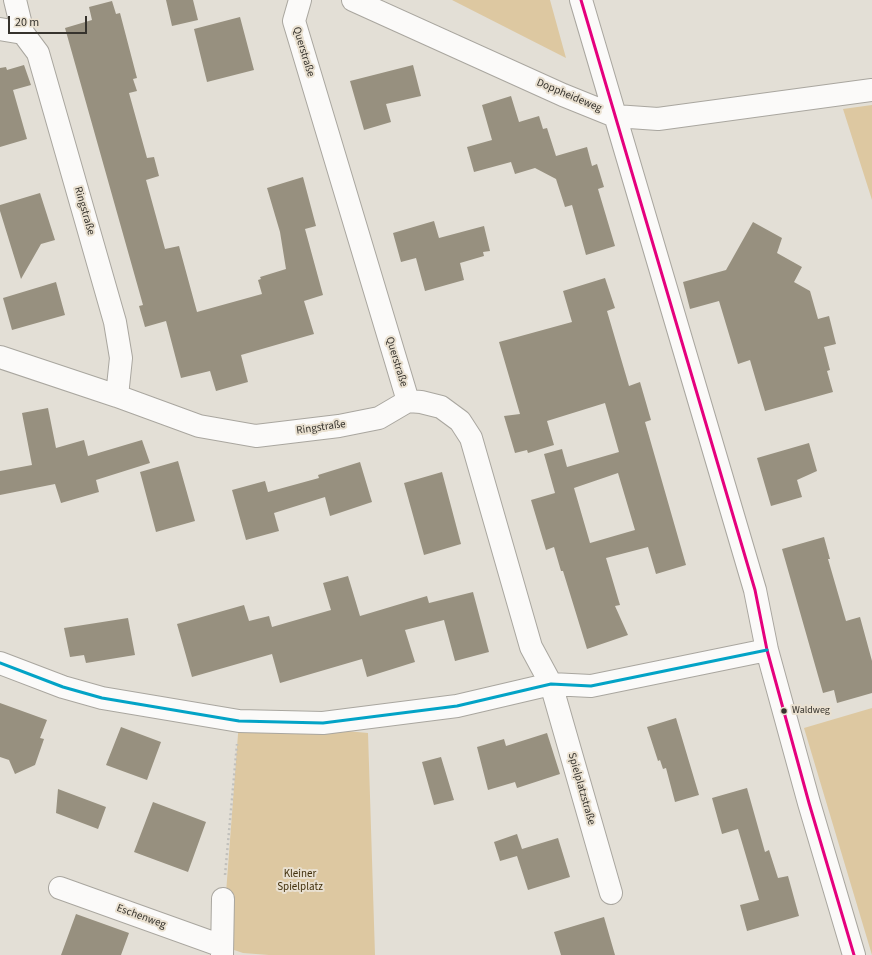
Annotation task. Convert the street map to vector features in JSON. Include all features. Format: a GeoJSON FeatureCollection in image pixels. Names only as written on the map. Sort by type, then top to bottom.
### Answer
{"type":"FeatureCollection","features":[{"type":"Feature","properties":{"kind":"street","name":"Ringstraße"},"geometry":{"type":"LineString","coordinates":[[15,0],[23,33],[38,53],[115,322],[121,358],[117,396]]}},
{"type":"Feature","properties":{"kind":"street","name":"Querstraße"},"geometry":{"type":"LineString","coordinates":[[300,0],[294,22],[408,401],[421,402],[441,407],[460,421],[471,438],[531,647],[552,684]]}},
{"type":"Feature","properties":{"kind":"street","name":"Doppheideweg"},"geometry":{"type":"LineString","coordinates":[[352,0],[563,95],[615,116],[658,118],[872,90]]}},
{"type":"Feature","properties":{"kind":"street"},"geometry":{"type":"LineString","coordinates":[[582,0],[755,590],[767,650],[809,803],[854,955]]}},
{"type":"Feature","properties":{"kind":"street"},"geometry":{"type":"LineString","coordinates":[[0,29],[23,33]]}},
{"type":"Feature","properties":{"kind":"street","name":"Ringstraße"},"geometry":{"type":"LineString","coordinates":[[0,357],[117,396],[199,426],[256,436],[338,426],[379,418],[408,401]]}},
{"type":"Feature","properties":{"kind":"street"},"geometry":{"type":"LineString","coordinates":[[0,663],[63,687],[102,698],[239,721],[323,723],[457,706],[552,684],[591,686],[767,650]]}},
{"type":"Feature","properties":{"kind":"street","name":"Spielplatzstraße"},"geometry":{"type":"LineString","coordinates":[[552,684],[611,893]]}},
{"type":"Feature","properties":{"kind":"street","name":"Eschenweg"},"geometry":{"type":"LineString","coordinates":[[60,888],[222,950],[222,899]]}},
{"type":"Feature","properties":{"kind":"path"},"geometry":{"type":"LineString","coordinates":[[222,899],[239,721]]}},
{"type":"Feature","properties":{"kind":"green space"},"geometry":{"type":"Polygon","coordinates":[[[452,0],[550,0],[566,58],[452,0]]]}},
{"type":"Feature","properties":{"kind":"green space"},"geometry":{"type":"Polygon","coordinates":[[[872,105],[872,200],[843,109],[872,105]]]}},
{"type":"Feature","properties":{"kind":"green space"},"geometry":{"type":"Polygon","coordinates":[[[872,708],[872,955],[804,728],[872,708]]]}},
{"type":"Feature","properties":{"kind":"green space","name":"Kleiner Spielplatz"},"geometry":{"type":"Polygon","coordinates":[[[239,721],[368,733],[375,955],[269,955],[243,953],[222,946],[239,721]]]}},
{"type":"Feature","properties":{"kind":"building"},"geometry":{"type":"Polygon","coordinates":[[[166,0],[193,0],[198,20],[172,26],[166,0]]]}},
{"type":"Feature","properties":{"kind":"building"},"geometry":{"type":"Polygon","coordinates":[[[112,1],[116,14],[120,13],[137,78],[133,79],[137,91],[129,93],[147,158],[154,157],[159,176],[146,180],[165,249],[179,246],[197,312],[262,294],[258,280],[261,279],[260,277],[286,269],[280,232],[267,188],[303,177],[316,226],[305,229],[323,295],[304,301],[314,334],[241,355],[248,382],[216,391],[210,371],[181,378],[166,321],[145,327],[139,306],[143,305],[65,28],[92,20],[89,7],[112,1]]]}},
{"type":"Feature","properties":{"kind":"building"},"geometry":{"type":"Polygon","coordinates":[[[240,17],[254,70],[207,82],[194,29],[240,17]]]}},
{"type":"Feature","properties":{"kind":"building"},"geometry":{"type":"Polygon","coordinates":[[[24,65],[31,85],[13,90],[27,139],[0,147],[0,68],[6,67],[7,70],[24,65]]]}},
{"type":"Feature","properties":{"kind":"building"},"geometry":{"type":"Polygon","coordinates":[[[413,65],[421,96],[386,104],[391,122],[364,130],[350,81],[413,65]]]}},
{"type":"Feature","properties":{"kind":"building"},"geometry":{"type":"Polygon","coordinates":[[[511,96],[519,122],[539,116],[543,129],[547,128],[556,156],[587,147],[592,166],[597,164],[604,187],[598,189],[615,246],[586,255],[572,205],[565,207],[556,179],[535,168],[515,174],[511,162],[474,172],[467,147],[492,140],[482,105],[511,96]]]}},
{"type":"Feature","properties":{"kind":"building"},"geometry":{"type":"Polygon","coordinates":[[[40,193],[55,240],[41,244],[21,279],[0,211],[0,205],[40,193]]]}},
{"type":"Feature","properties":{"kind":"building"},"geometry":{"type":"Polygon","coordinates":[[[434,221],[439,238],[484,226],[490,251],[483,252],[484,256],[460,263],[464,280],[425,291],[416,258],[401,262],[393,233],[434,221]]]}},
{"type":"Feature","properties":{"kind":"building"},"geometry":{"type":"Polygon","coordinates":[[[753,222],[782,238],[777,253],[802,267],[794,282],[810,291],[818,319],[829,316],[836,344],[824,347],[830,370],[827,371],[833,392],[765,411],[750,360],[738,364],[719,301],[690,309],[683,282],[726,270],[753,222]]]}},
{"type":"Feature","properties":{"kind":"building"},"geometry":{"type":"Polygon","coordinates":[[[605,278],[615,308],[607,311],[629,386],[640,382],[651,420],[645,422],[686,565],[656,574],[648,547],[606,558],[620,605],[615,606],[628,635],[587,649],[554,547],[546,550],[531,500],[555,493],[544,454],[562,449],[567,467],[619,452],[605,403],[547,421],[554,445],[528,453],[527,450],[515,453],[504,416],[520,414],[499,342],[572,322],[563,291],[605,278]],[[618,473],[574,488],[590,543],[635,530],[618,473]]]}},
{"type":"Feature","properties":{"kind":"building"},"geometry":{"type":"Polygon","coordinates":[[[56,282],[65,315],[12,330],[3,298],[56,282]]]}},
{"type":"Feature","properties":{"kind":"building"},"geometry":{"type":"Polygon","coordinates":[[[48,408],[56,448],[84,440],[88,456],[142,440],[150,463],[96,480],[99,492],[61,503],[55,484],[0,495],[0,471],[32,465],[22,413],[48,408]]]}},
{"type":"Feature","properties":{"kind":"building"},"geometry":{"type":"Polygon","coordinates":[[[809,443],[817,471],[797,480],[802,497],[771,506],[757,458],[809,443]]]}},
{"type":"Feature","properties":{"kind":"building"},"geometry":{"type":"Polygon","coordinates":[[[178,461],[195,521],[156,532],[140,472],[178,461]]]}},
{"type":"Feature","properties":{"kind":"building"},"geometry":{"type":"Polygon","coordinates":[[[360,462],[372,502],[330,516],[325,497],[274,513],[279,531],[246,540],[232,490],[265,481],[268,492],[319,478],[318,475],[360,462]]]}},
{"type":"Feature","properties":{"kind":"building"},"geometry":{"type":"Polygon","coordinates":[[[442,472],[461,544],[424,555],[404,483],[442,472]]]}},
{"type":"Feature","properties":{"kind":"building"},"geometry":{"type":"Polygon","coordinates":[[[824,537],[830,559],[828,559],[846,621],[860,617],[872,661],[872,693],[837,703],[834,690],[823,693],[782,549],[824,537]]]}},
{"type":"Feature","properties":{"kind":"building"},"geometry":{"type":"Polygon","coordinates":[[[348,576],[360,616],[427,596],[429,603],[473,592],[489,652],[455,661],[444,620],[405,630],[415,662],[367,677],[362,659],[280,683],[272,654],[192,677],[177,624],[244,605],[249,621],[269,616],[272,627],[331,610],[323,583],[348,576]]]}},
{"type":"Feature","properties":{"kind":"building"},"geometry":{"type":"Polygon","coordinates":[[[128,618],[135,655],[86,663],[84,655],[70,657],[64,628],[128,618]]]}},
{"type":"Feature","properties":{"kind":"building"},"geometry":{"type":"Polygon","coordinates":[[[0,703],[47,720],[40,738],[44,739],[35,765],[15,774],[9,760],[0,757],[0,703]]]}},
{"type":"Feature","properties":{"kind":"building"},"geometry":{"type":"Polygon","coordinates":[[[676,718],[699,795],[675,802],[666,768],[663,769],[660,760],[658,761],[647,727],[676,718]]]}},
{"type":"Feature","properties":{"kind":"building"},"geometry":{"type":"Polygon","coordinates":[[[121,727],[161,742],[147,780],[106,765],[121,727]]]}},
{"type":"Feature","properties":{"kind":"building"},"geometry":{"type":"Polygon","coordinates":[[[547,733],[560,774],[517,788],[515,782],[488,790],[477,747],[504,739],[506,746],[547,733]]]}},
{"type":"Feature","properties":{"kind":"building"},"geometry":{"type":"Polygon","coordinates":[[[441,757],[454,800],[434,805],[422,762],[441,757]]]}},
{"type":"Feature","properties":{"kind":"building"},"geometry":{"type":"Polygon","coordinates":[[[747,788],[765,852],[769,850],[778,878],[788,876],[799,916],[747,931],[740,905],[759,900],[738,829],[722,834],[712,798],[747,788]]]}},
{"type":"Feature","properties":{"kind":"building"},"geometry":{"type":"Polygon","coordinates":[[[58,789],[106,807],[98,829],[56,813],[58,789]]]}},
{"type":"Feature","properties":{"kind":"building"},"geometry":{"type":"Polygon","coordinates":[[[153,802],[206,822],[188,872],[134,852],[153,802]]]}},
{"type":"Feature","properties":{"kind":"building"},"geometry":{"type":"Polygon","coordinates":[[[517,834],[522,849],[558,838],[570,877],[528,890],[517,856],[500,861],[494,842],[517,834]]]}},
{"type":"Feature","properties":{"kind":"building"},"geometry":{"type":"Polygon","coordinates":[[[76,914],[129,933],[121,955],[61,955],[76,914]]]}},
{"type":"Feature","properties":{"kind":"building"},"geometry":{"type":"Polygon","coordinates":[[[604,917],[615,955],[561,955],[554,932],[604,917]]]}},
{"type":"Feature","properties":{"kind":"transit line"},"geometry":{"type":"LineString","coordinates":[[581,0],[755,590],[767,650],[809,803],[854,955]]}},
{"type":"Feature","properties":{"kind":"transit line"},"geometry":{"type":"LineString","coordinates":[[0,663],[63,687],[102,698],[239,721],[323,723],[457,706],[551,684],[591,686],[767,650]]}},
{"type":"Feature","properties":{"kind":"place","name":"Waldweg"},"geometry":{"type":"Point","coordinates":[784,711]}}]}
